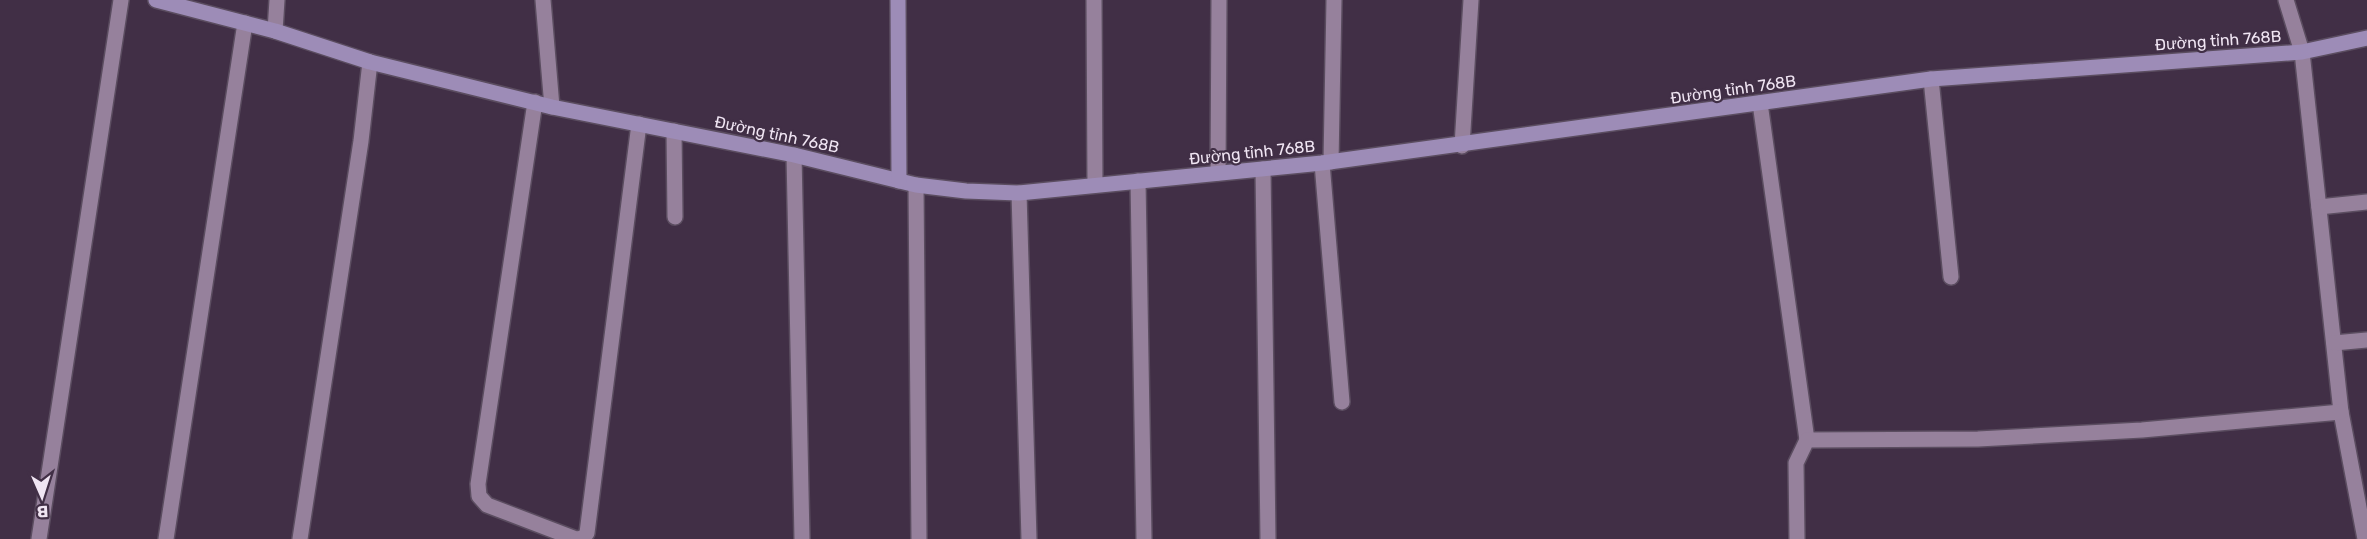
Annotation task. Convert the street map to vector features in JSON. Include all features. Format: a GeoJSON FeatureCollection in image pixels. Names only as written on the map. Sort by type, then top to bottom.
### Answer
{"type":"FeatureCollection","features":[{"type":"Feature","properties":{"kind":"street"},"geometry":{"type":"LineString","coordinates":[[39,539],[121,0]]}},
{"type":"Feature","properties":{"kind":"street","name":"Đường tỉnh 768B"},"geometry":{"type":"LineString","coordinates":[[156,0],[275,31],[370,62],[552,106],[795,155],[916,185],[966,191],[1019,192],[1327,163],[1931,80],[2302,52],[2367,38]]}},
{"type":"Feature","properties":{"kind":"street"},"geometry":{"type":"LineString","coordinates":[[275,31],[277,0]]}},
{"type":"Feature","properties":{"kind":"street"},"geometry":{"type":"LineString","coordinates":[[543,0],[552,106]]}},
{"type":"Feature","properties":{"kind":"street"},"geometry":{"type":"LineString","coordinates":[[898,0],[899,181]]}},
{"type":"Feature","properties":{"kind":"street"},"geometry":{"type":"LineString","coordinates":[[1094,0],[1095,185]]}},
{"type":"Feature","properties":{"kind":"street"},"geometry":{"type":"LineString","coordinates":[[1218,173],[1219,0]]}},
{"type":"Feature","properties":{"kind":"street"},"geometry":{"type":"LineString","coordinates":[[1334,0],[1327,163],[1342,402]]}},
{"type":"Feature","properties":{"kind":"street"},"geometry":{"type":"LineString","coordinates":[[1462,146],[1471,0]]}},
{"type":"Feature","properties":{"kind":"street"},"geometry":{"type":"LineString","coordinates":[[2286,0],[2302,52],[2342,412],[2365,539]]}},
{"type":"Feature","properties":{"kind":"street"},"geometry":{"type":"LineString","coordinates":[[166,539],[244,23]]}},
{"type":"Feature","properties":{"kind":"street"},"geometry":{"type":"LineString","coordinates":[[300,539],[361,141],[370,62]]}},
{"type":"Feature","properties":{"kind":"street"},"geometry":{"type":"LineString","coordinates":[[1931,80],[1951,277]]}},
{"type":"Feature","properties":{"kind":"street"},"geometry":{"type":"LineString","coordinates":[[535,102],[478,484],[479,496],[487,505],[577,539],[584,537],[587,533],[639,124]]}},
{"type":"Feature","properties":{"kind":"street"},"geometry":{"type":"LineString","coordinates":[[1760,103],[1807,440],[1796,463],[1797,539]]}},
{"type":"Feature","properties":{"kind":"street"},"geometry":{"type":"LineString","coordinates":[[674,131],[675,217]]}},
{"type":"Feature","properties":{"kind":"street"},"geometry":{"type":"LineString","coordinates":[[795,155],[802,539]]}},
{"type":"Feature","properties":{"kind":"street"},"geometry":{"type":"LineString","coordinates":[[1263,169],[1268,539]]}},
{"type":"Feature","properties":{"kind":"street"},"geometry":{"type":"LineString","coordinates":[[1138,181],[1144,539]]}},
{"type":"Feature","properties":{"kind":"street"},"geometry":{"type":"LineString","coordinates":[[916,185],[919,539]]}},
{"type":"Feature","properties":{"kind":"street"},"geometry":{"type":"LineString","coordinates":[[1019,192],[1029,539]]}},
{"type":"Feature","properties":{"kind":"street"},"geometry":{"type":"LineString","coordinates":[[2319,207],[2367,202]]}},
{"type":"Feature","properties":{"kind":"street"},"geometry":{"type":"LineString","coordinates":[[2334,343],[2367,340]]}},
{"type":"Feature","properties":{"kind":"street"},"geometry":{"type":"LineString","coordinates":[[1807,440],[1978,439],[2142,430],[2342,412]]}},
{"type":"Feature","properties":{"kind":"street"},"geometry":{"type":"LineString","coordinates":[[2351,470],[2367,469]]}}]}
